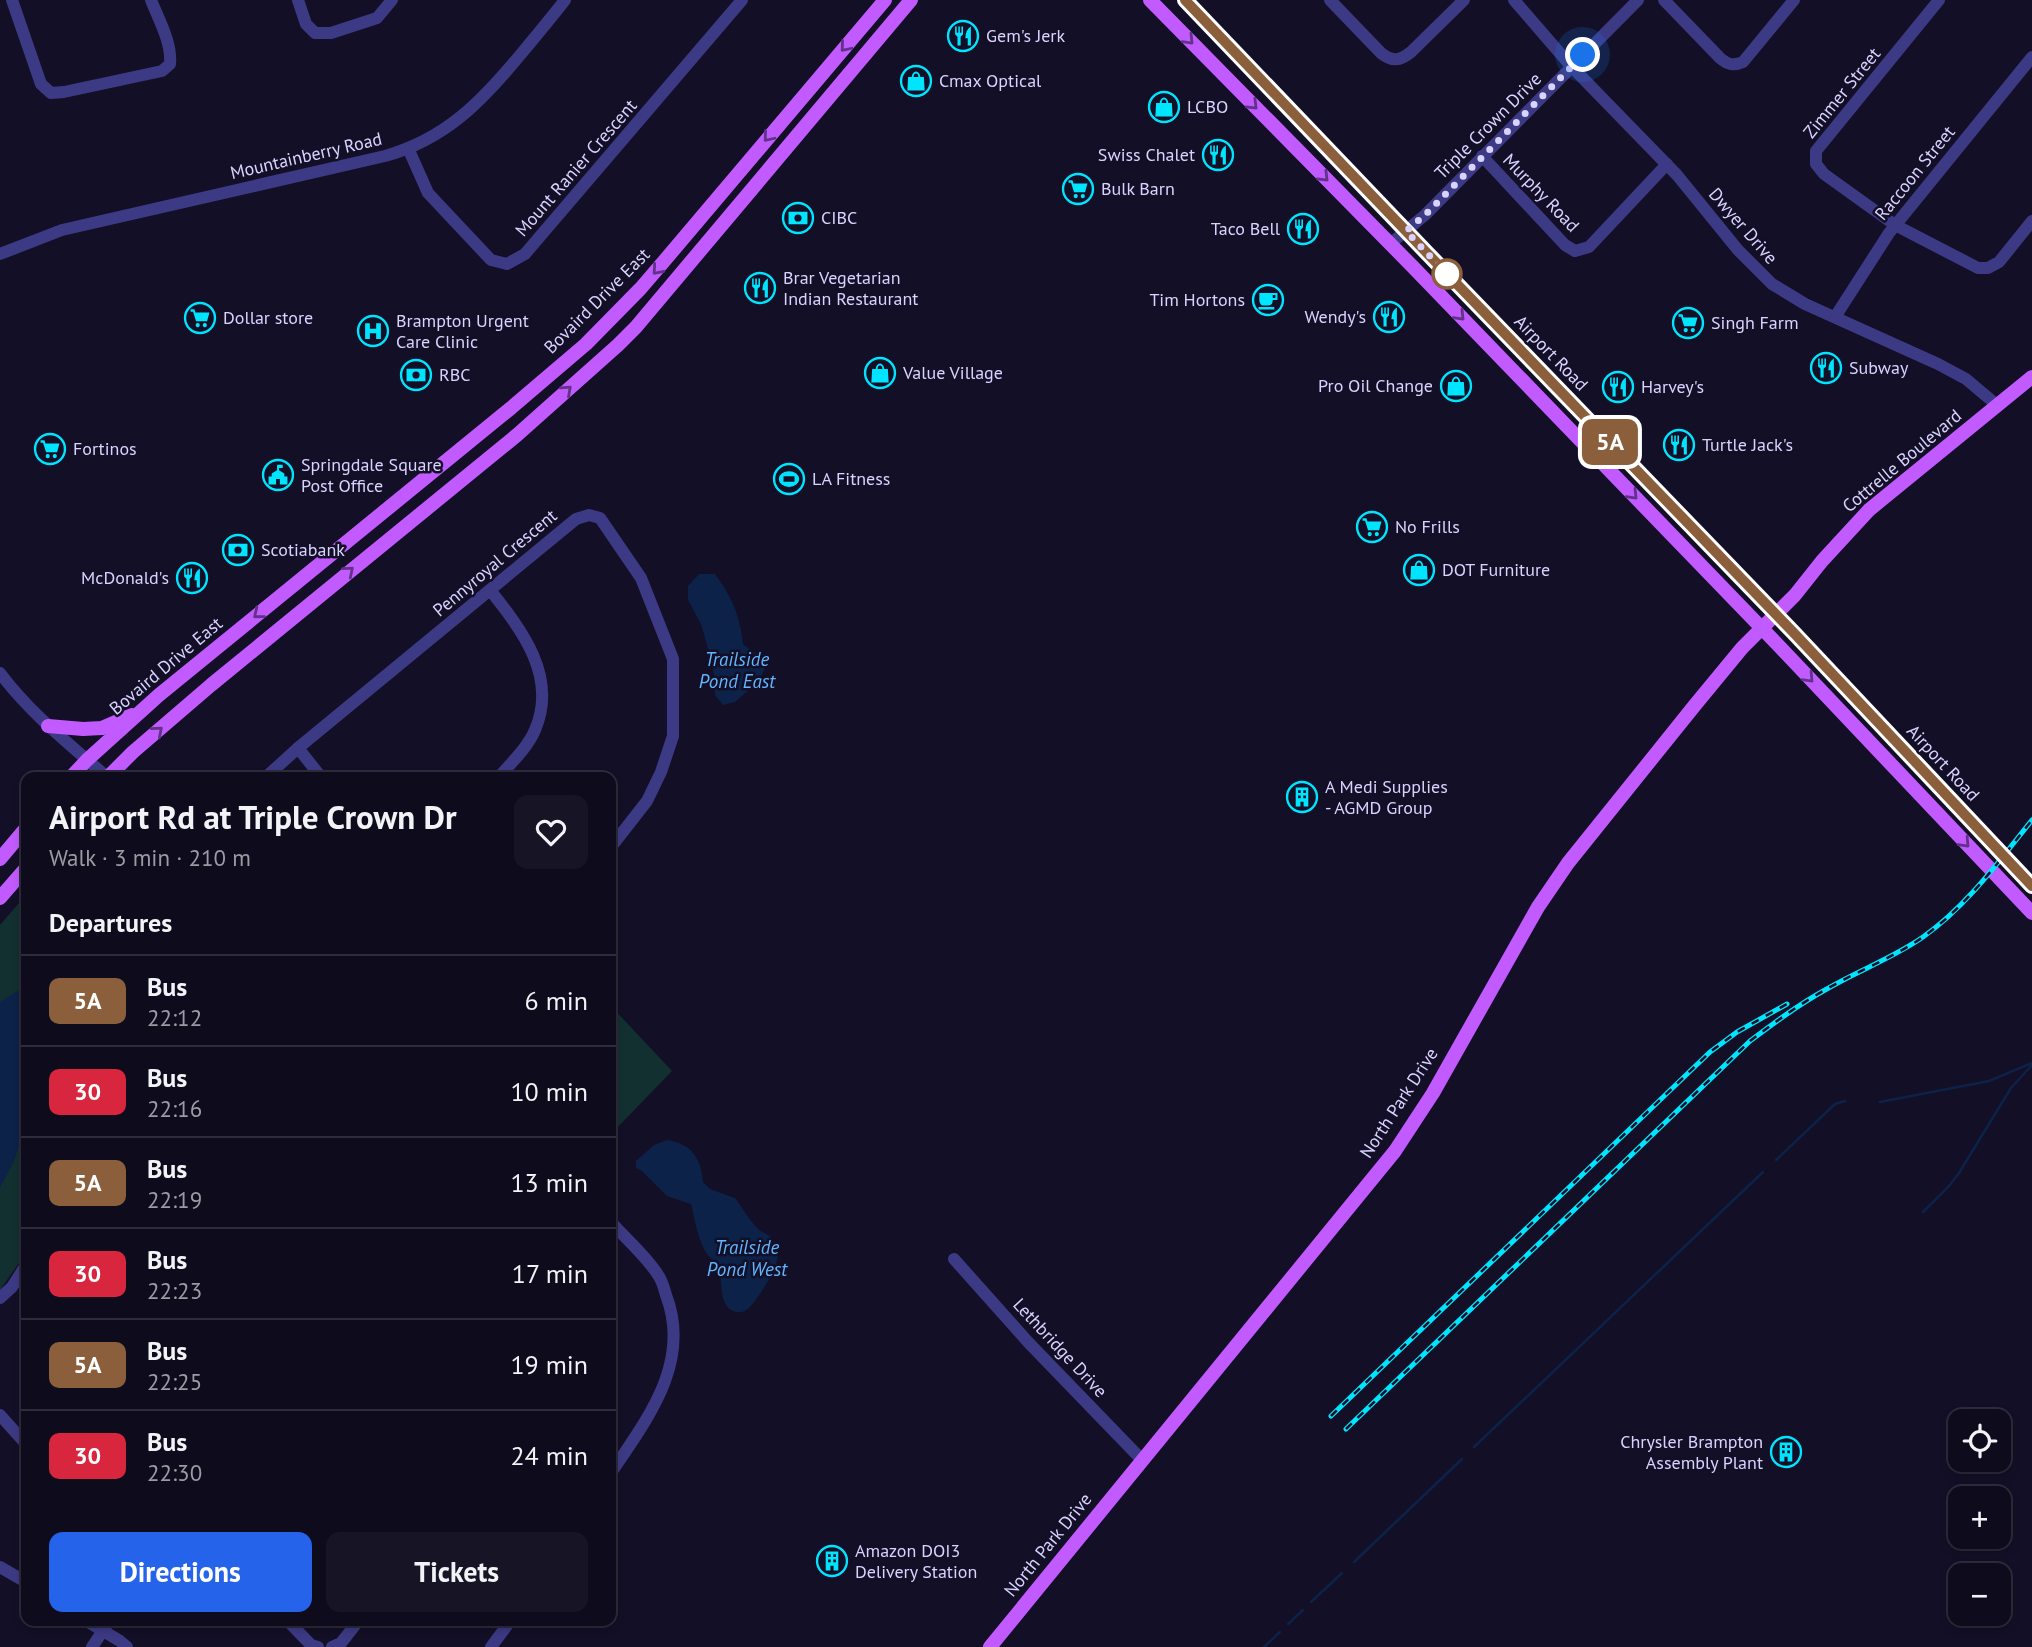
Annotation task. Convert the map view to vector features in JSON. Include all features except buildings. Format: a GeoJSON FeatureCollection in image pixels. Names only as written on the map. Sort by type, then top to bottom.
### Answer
{"type":"FeatureCollection","features":[{"type":"Feature","properties":{"kind":"main road","name":"Bovaird Drive East"},"geometry":{"type":"LineString","coordinates":[[76,772],[142,710],[586,344],[641,288],[885,0]]}},
{"type":"Feature","properties":{"kind":"main road"},"geometry":{"type":"LineString","coordinates":[[112,772],[211,685],[517,435],[618,345],[911,0]]}},
{"type":"Feature","properties":{"kind":"main road"},"geometry":{"type":"LineString","coordinates":[[1150,0],[1762,628],[2032,913]]}},
{"type":"Feature","properties":{"kind":"main road","name":"Airport Road"},"geometry":{"type":"LineString","coordinates":[[1185,0],[1776,614],[2032,887]]}},
{"type":"Feature","properties":{"kind":"main road","name":"Cottrelle Boulevard"},"geometry":{"type":"LineString","coordinates":[[1762,628],[1869,510],[2032,377]]}},
{"type":"Feature","properties":{"kind":"main road"},"geometry":{"type":"LineString","coordinates":[[511,408],[516,420],[517,435]]}},
{"type":"Feature","properties":{"kind":"main road","name":"North Park Drive"},"geometry":{"type":"LineString","coordinates":[[990,1647],[1395,1151],[1433,1093],[1538,907],[1568,863],[1742,648],[1762,628]]}},
{"type":"Feature","properties":{"kind":"main road"},"geometry":{"type":"LineString","coordinates":[[48,726],[102,728],[142,710]]}},
{"type":"Feature","properties":{"kind":"main road"},"geometry":{"type":"LineString","coordinates":[[0,859],[21,834]]}},
{"type":"Feature","properties":{"kind":"main road"},"geometry":{"type":"LineString","coordinates":[[0,898],[21,874]]}},
{"type":"Feature","properties":{"kind":"street"},"geometry":{"type":"LineString","coordinates":[[12,0],[41,85],[51,93],[162,71],[170,64],[171,55],[151,0]]}},
{"type":"Feature","properties":{"kind":"street"},"geometry":{"type":"LineString","coordinates":[[298,0],[306,24],[315,33],[331,33],[377,18],[391,0]]}},
{"type":"Feature","properties":{"kind":"street","name":"Mountainberry Road"},"geometry":{"type":"LineString","coordinates":[[0,254],[62,230],[385,156],[408,148],[435,135],[469,112],[495,85],[565,0]]}},
{"type":"Feature","properties":{"kind":"street","name":"Mount Ranier Crescent"},"geometry":{"type":"LineString","coordinates":[[408,148],[428,193],[491,260],[507,264],[525,254],[742,0]]}},
{"type":"Feature","properties":{"kind":"street"},"geometry":{"type":"LineString","coordinates":[[1330,0],[1387,59],[1399,60],[1412,52],[1464,0]]}},
{"type":"Feature","properties":{"kind":"street","name":"Dwyer Drive"},"geometry":{"type":"LineString","coordinates":[[1514,0],[1571,66],[1667,164],[1738,250],[1772,284],[1966,379],[1998,406]]}},
{"type":"Feature","properties":{"kind":"street","name":"Triple Crown Drive"},"geometry":{"type":"LineString","coordinates":[[1390,244],[1425,215],[1638,0]]}},
{"type":"Feature","properties":{"kind":"street"},"geometry":{"type":"LineString","coordinates":[[1664,0],[1720,58],[1737,65],[1743,62],[1794,0]]}},
{"type":"Feature","properties":{"kind":"street","name":"Zimmer Street"},"geometry":{"type":"LineString","coordinates":[[1895,225],[1824,174],[1816,164],[1815,156],[1816,151],[1939,0]]}},
{"type":"Feature","properties":{"kind":"street","name":"Raccoon Street"},"geometry":{"type":"LineString","coordinates":[[1835,317],[1895,225],[2032,57]]}},
{"type":"Feature","properties":{"kind":"street","name":"Murphy Road"},"geometry":{"type":"LineString","coordinates":[[1482,156],[1566,245],[1575,251],[1589,247],[1667,164]]}},
{"type":"Feature","properties":{"kind":"street"},"geometry":{"type":"LineString","coordinates":[[1895,225],[1974,266],[1988,268],[1999,262],[2032,221]]}},
{"type":"Feature","properties":{"kind":"street","name":"Pennyroyal Crescent"},"geometry":{"type":"LineString","coordinates":[[272,772],[576,519],[589,515],[600,519],[641,578],[673,659],[673,736],[661,772],[647,801],[616,841]]}},
{"type":"Feature","properties":{"kind":"street"},"geometry":{"type":"LineString","coordinates":[[490,590],[517,623],[529,643],[543,685],[542,708],[535,732],[503,772]]}},
{"type":"Feature","properties":{"kind":"street"},"geometry":{"type":"LineString","coordinates":[[0,673],[48,726],[101,772]]}},
{"type":"Feature","properties":{"kind":"street"},"geometry":{"type":"LineString","coordinates":[[298,748],[317,772]]}},
{"type":"Feature","properties":{"kind":"street"},"geometry":{"type":"LineString","coordinates":[[616,1228],[659,1275],[671,1308],[675,1337],[673,1362],[661,1393],[616,1466]]}},
{"type":"Feature","properties":{"kind":"street","name":"Lethbridge Drive"},"geometry":{"type":"LineString","coordinates":[[954,1259],[1028,1342],[1142,1460]]}},
{"type":"Feature","properties":{"kind":"street"},"geometry":{"type":"LineString","coordinates":[[0,1298],[12,1287],[21,1273]]}},
{"type":"Feature","properties":{"kind":"street"},"geometry":{"type":"LineString","coordinates":[[0,1415],[21,1438]]}},
{"type":"Feature","properties":{"kind":"street"},"geometry":{"type":"LineString","coordinates":[[0,1567],[21,1579]]}},
{"type":"Feature","properties":{"kind":"street"},"geometry":{"type":"LineString","coordinates":[[92,1647],[107,1626],[128,1647]]}},
{"type":"Feature","properties":{"kind":"street"},"geometry":{"type":"LineString","coordinates":[[293,1626],[311,1644],[318,1647]]}},
{"type":"Feature","properties":{"kind":"street"},"geometry":{"type":"LineString","coordinates":[[332,1647],[341,1643],[354,1626]]}},
{"type":"Feature","properties":{"kind":"street"},"geometry":{"type":"LineString","coordinates":[[491,1647],[507,1626]]}},
{"type":"Feature","properties":{"kind":"green space"},"geometry":{"type":"Polygon","coordinates":[[[21,901],[21,1260],[0,1290],[0,925],[21,901]]]}},
{"type":"Feature","properties":{"kind":"green space"},"geometry":{"type":"Polygon","coordinates":[[[616,1011],[672,1071],[616,1129],[616,1011]]]}},
{"type":"Feature","properties":{"kind":"water","name":"Trailside Pond East"},"geometry":{"type":"Polygon","coordinates":[[[699,574],[715,574],[734,607],[743,644],[764,656],[765,669],[757,683],[735,702],[723,705],[715,695],[713,666],[701,624],[688,600],[688,586],[699,574]]]}},
{"type":"Feature","properties":{"kind":"water"},"geometry":{"type":"Polygon","coordinates":[[[21,989],[21,1141],[0,1188],[0,1002],[21,989]]]}},
{"type":"Feature","properties":{"kind":"water","name":"Trailside Pond West"},"geometry":{"type":"Polygon","coordinates":[[[667,1140],[689,1149],[700,1166],[703,1182],[710,1189],[735,1198],[751,1221],[759,1230],[770,1236],[779,1249],[768,1281],[753,1303],[743,1312],[736,1312],[726,1305],[720,1273],[702,1245],[691,1204],[667,1196],[636,1168],[636,1161],[654,1145],[667,1140]]]}},
{"type":"Feature","properties":{"kind":"waterway"},"geometry":{"type":"LineString","coordinates":[[1880,1102],[1989,1081],[2032,1063]]}},
{"type":"Feature","properties":{"kind":"waterway"},"geometry":{"type":"LineString","coordinates":[[1923,1212],[1959,1173],[2011,1088],[2032,1065]]}},
{"type":"Feature","properties":{"kind":"waterway"},"geometry":{"type":"LineString","coordinates":[[1776,1160],[1835,1104],[1845,1101]]}},
{"type":"Feature","properties":{"kind":"waterway"},"geometry":{"type":"LineString","coordinates":[[1474,1447],[1763,1172]]}},
{"type":"Feature","properties":{"kind":"waterway"},"geometry":{"type":"LineString","coordinates":[[1354,1562],[1462,1459]]}},
{"type":"Feature","properties":{"kind":"waterway"},"geometry":{"type":"LineString","coordinates":[[1311,1602],[1342,1573]]}},
{"type":"Feature","properties":{"kind":"waterway"},"geometry":{"type":"LineString","coordinates":[[1288,1624],[1303,1610]]}},
{"type":"Feature","properties":{"kind":"waterway"},"geometry":{"type":"LineString","coordinates":[[1264,1647],[1280,1632]]}},
{"type":"Feature","properties":{"kind":"railway"},"geometry":{"type":"LineString","coordinates":[[1346,1429],[1750,1041],[1815,996],[1900,951],[1939,925],[1982,882],[2032,820]]}},
{"type":"Feature","properties":{"kind":"railway"},"geometry":{"type":"LineString","coordinates":[[1331,1416],[1710,1052],[1737,1032],[1787,1004]]}},
{"type":"Feature","properties":{"kind":"bus line","name":"5A"},"geometry":{"type":"LineString","coordinates":[[1185,0],[1793,632],[2032,886]]}},
{"type":"Feature","properties":{"kind":"place","name":"Gem's Jerk"},"geometry":{"type":"Point","coordinates":[963,36]}},
{"type":"Feature","properties":{"kind":"place","name":"Cmax Optical"},"geometry":{"type":"Point","coordinates":[916,81]}},
{"type":"Feature","properties":{"kind":"place","name":"LCBO"},"geometry":{"type":"Point","coordinates":[1164,107]}},
{"type":"Feature","properties":{"kind":"place","name":"Swiss Chalet"},"geometry":{"type":"Point","coordinates":[1218,155]}},
{"type":"Feature","properties":{"kind":"place","name":"Bulk Barn"},"geometry":{"type":"Point","coordinates":[1078,189]}},
{"type":"Feature","properties":{"kind":"place","name":"CIBC"},"geometry":{"type":"Point","coordinates":[798,218]}},
{"type":"Feature","properties":{"kind":"place","name":"Taco Bell"},"geometry":{"type":"Point","coordinates":[1303,229]}},
{"type":"Feature","properties":{"kind":"place","name":"Brar Vegetarian Indian Restaurant"},"geometry":{"type":"Point","coordinates":[760,288]}},
{"type":"Feature","properties":{"kind":"place","name":"Tim Hortons"},"geometry":{"type":"Point","coordinates":[1268,300]}},
{"type":"Feature","properties":{"kind":"place","name":"Wendy's"},"geometry":{"type":"Point","coordinates":[1389,317]}},
{"type":"Feature","properties":{"kind":"place","name":"Dollar store"},"geometry":{"type":"Point","coordinates":[200,318]}},
{"type":"Feature","properties":{"kind":"place","name":"Singh Farm"},"geometry":{"type":"Point","coordinates":[1688,323]}},
{"type":"Feature","properties":{"kind":"place","name":"Brampton Urgent Care Clinic"},"geometry":{"type":"Point","coordinates":[373,331]}},
{"type":"Feature","properties":{"kind":"place","name":"Subway"},"geometry":{"type":"Point","coordinates":[1826,368]}},
{"type":"Feature","properties":{"kind":"place","name":"Value Village"},"geometry":{"type":"Point","coordinates":[880,373]}},
{"type":"Feature","properties":{"kind":"place","name":"RBC"},"geometry":{"type":"Point","coordinates":[416,375]}},
{"type":"Feature","properties":{"kind":"place","name":"Pro Oil Change"},"geometry":{"type":"Point","coordinates":[1456,386]}},
{"type":"Feature","properties":{"kind":"place","name":"Harvey's"},"geometry":{"type":"Point","coordinates":[1618,387]}},
{"type":"Feature","properties":{"kind":"place","name":"Turtle Jack's"},"geometry":{"type":"Point","coordinates":[1679,445]}},
{"type":"Feature","properties":{"kind":"place","name":"Fortinos"},"geometry":{"type":"Point","coordinates":[50,449]}},
{"type":"Feature","properties":{"kind":"place","name":"Springdale Square Post Office"},"geometry":{"type":"Point","coordinates":[278,475]}},
{"type":"Feature","properties":{"kind":"place","name":"LA Fitness"},"geometry":{"type":"Point","coordinates":[789,479]}},
{"type":"Feature","properties":{"kind":"place","name":"No Frills"},"geometry":{"type":"Point","coordinates":[1372,527]}},
{"type":"Feature","properties":{"kind":"place","name":"Scotiabank"},"geometry":{"type":"Point","coordinates":[238,550]}},
{"type":"Feature","properties":{"kind":"place","name":"DOT Furniture"},"geometry":{"type":"Point","coordinates":[1419,570]}},
{"type":"Feature","properties":{"kind":"place","name":"McDonald's"},"geometry":{"type":"Point","coordinates":[192,578]}},
{"type":"Feature","properties":{"kind":"place","name":"A Medi Supplies - AGMD Group"},"geometry":{"type":"Point","coordinates":[1302,797]}},
{"type":"Feature","properties":{"kind":"place","name":"Chrysler Brampton Assembly Plant"},"geometry":{"type":"Point","coordinates":[1786,1452]}},
{"type":"Feature","properties":{"kind":"place","name":"Amazon DOI3 Delivery Station"},"geometry":{"type":"Point","coordinates":[832,1561]}},
{"type":"Feature","properties":{"kind":"route"},"geometry":{"type":"LineString","coordinates":[[1447,274],[1406,231],[1583,55]]}}]}
